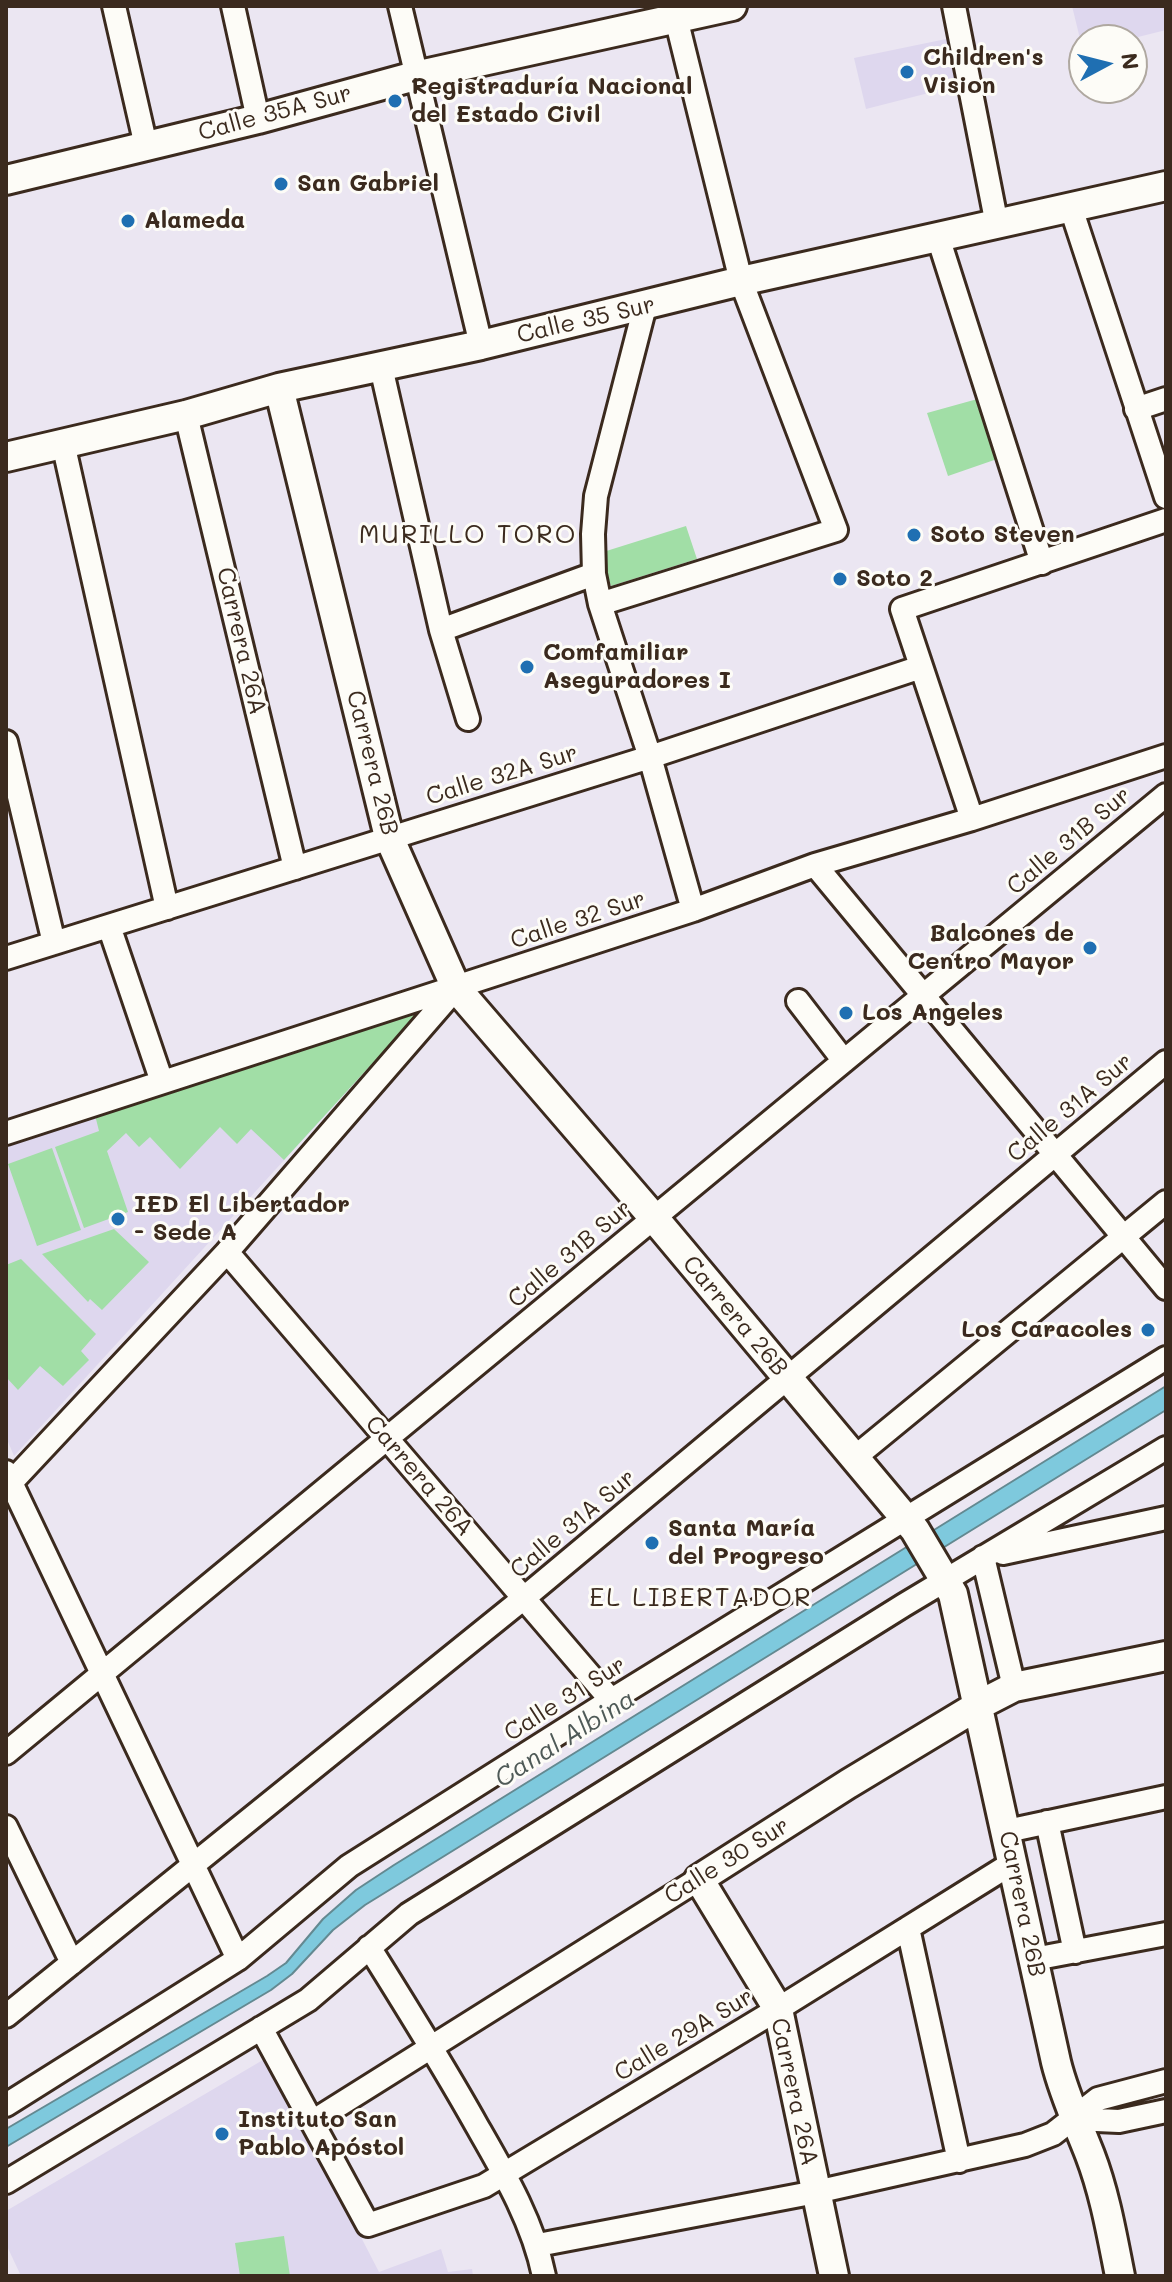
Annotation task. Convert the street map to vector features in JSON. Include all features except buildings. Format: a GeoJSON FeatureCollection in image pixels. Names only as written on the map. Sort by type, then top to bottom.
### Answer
{"type":"FeatureCollection","features":[{"type":"Feature","properties":{"kind":"street"},"geometry":{"type":"LineString","coordinates":[[114,6],[146,146]]}},
{"type":"Feature","properties":{"kind":"street"},"geometry":{"type":"LineString","coordinates":[[233,6],[258,119]]}},
{"type":"Feature","properties":{"kind":"street"},"geometry":{"type":"LineString","coordinates":[[400,6],[481,345]]}},
{"type":"Feature","properties":{"kind":"street","name":"Calle 35A Sur"},"geometry":{"type":"LineString","coordinates":[[6,180],[674,13],[732,6]]}},
{"type":"Feature","properties":{"kind":"street"},"geometry":{"type":"LineString","coordinates":[[954,6],[997,225]]}},
{"type":"Feature","properties":{"kind":"street"},"geometry":{"type":"LineString","coordinates":[[600,604],[836,530],[741,281],[674,13]]}},
{"type":"Feature","properties":{"kind":"street","name":"Calle 35 Sur"},"geometry":{"type":"LineString","coordinates":[[6,457],[186,415],[279,388],[481,345],[741,281],[1166,186]]}},
{"type":"Feature","properties":{"kind":"street"},"geometry":{"type":"LineString","coordinates":[[1071,208],[1166,497]]}},
{"type":"Feature","properties":{"kind":"street"},"geometry":{"type":"LineString","coordinates":[[938,237],[1042,563]]}},
{"type":"Feature","properties":{"kind":"street"},"geometry":{"type":"LineString","coordinates":[[645,306],[596,496],[594,574],[600,604],[650,757],[693,910]]}},
{"type":"Feature","properties":{"kind":"street"},"geometry":{"type":"LineString","coordinates":[[381,367],[441,630],[468,719]]}},
{"type":"Feature","properties":{"kind":"street","name":"Carrera 26B"},"geometry":{"type":"LineString","coordinates":[[279,388],[389,837],[456,988],[911,1525],[940,1570],[959,1614],[1056,2062],[1103,2195],[1120,2276]]}},
{"type":"Feature","properties":{"kind":"street"},"geometry":{"type":"LineString","coordinates":[[1136,409],[1166,399]]}},
{"type":"Feature","properties":{"kind":"street","name":"Carrera 26A"},"geometry":{"type":"LineString","coordinates":[[186,415],[295,868]]}},
{"type":"Feature","properties":{"kind":"street"},"geometry":{"type":"LineString","coordinates":[[63,443],[167,908]]}},
{"type":"Feature","properties":{"kind":"street"},"geometry":{"type":"LineString","coordinates":[[972,819],[902,609],[1166,520]]}},
{"type":"Feature","properties":{"kind":"street"},"geometry":{"type":"LineString","coordinates":[[441,630],[594,574]]}},
{"type":"Feature","properties":{"kind":"street","name":"Calle 32A Sur"},"geometry":{"type":"LineString","coordinates":[[6,958],[650,757],[921,667]]}},
{"type":"Feature","properties":{"kind":"street"},"geometry":{"type":"LineString","coordinates":[[6,742],[54,943]]}},
{"type":"Feature","properties":{"kind":"street","name":"Calle 32 Sur"},"geometry":{"type":"LineString","coordinates":[[6,1133],[693,910],[815,865],[1162,765]]}},
{"type":"Feature","properties":{"kind":"street","name":"Calle 31B Sur"},"geometry":{"type":"LineString","coordinates":[[6,1753],[1166,795]]}},
{"type":"Feature","properties":{"kind":"street"},"geometry":{"type":"LineString","coordinates":[[815,865],[1166,1288]]}},
{"type":"Feature","properties":{"kind":"street"},"geometry":{"type":"LineString","coordinates":[[109,926],[162,1082]]}},
{"type":"Feature","properties":{"kind":"street"},"geometry":{"type":"LineString","coordinates":[[238,1959],[8,1481],[227,1252],[456,988]]}},
{"type":"Feature","properties":{"kind":"street"},"geometry":{"type":"LineString","coordinates":[[798,1001],[844,1061]]}},
{"type":"Feature","properties":{"kind":"street","name":"Calle 31A Sur"},"geometry":{"type":"LineString","coordinates":[[6,2016],[524,1598],[1166,1062]]}},
{"type":"Feature","properties":{"kind":"street"},"geometry":{"type":"LineString","coordinates":[[854,1458],[1166,1202]]}},
{"type":"Feature","properties":{"kind":"street","name":"Carrera 26A"},"geometry":{"type":"LineString","coordinates":[[227,1252],[611,1700]]}},
{"type":"Feature","properties":{"kind":"street","name":"Calle 31 Sur"},"geometry":{"type":"LineString","coordinates":[[6,2105],[238,1959],[349,1866],[611,1700],[911,1525],[1166,1358]]}},
{"type":"Feature","properties":{"kind":"street"},"geometry":{"type":"LineString","coordinates":[[983,1557],[1166,1448]]}},
{"type":"Feature","properties":{"kind":"street"},"geometry":{"type":"LineString","coordinates":[[6,2182],[325,1987],[409,1914],[940,1570],[983,1557],[1166,1518]]}},
{"type":"Feature","properties":{"kind":"street"},"geometry":{"type":"LineString","coordinates":[[983,1557],[1014,1687]]}},
{"type":"Feature","properties":{"kind":"street","name":"Calle 30 Sur"},"geometry":{"type":"LineString","coordinates":[[312,2122],[979,1705],[1014,1687],[1166,1656]]}},
{"type":"Feature","properties":{"kind":"street"},"geometry":{"type":"LineString","coordinates":[[1007,1831],[1166,1797]]}},
{"type":"Feature","properties":{"kind":"street"},"geometry":{"type":"LineString","coordinates":[[1047,1822],[1075,1952]]}},
{"type":"Feature","properties":{"kind":"street"},"geometry":{"type":"LineString","coordinates":[[6,1827],[72,1963]]}},
{"type":"Feature","properties":{"kind":"street","name":"Calle 29A Sur"},"geometry":{"type":"LineString","coordinates":[[312,2122],[368,2225],[484,2186],[1014,1862]]}},
{"type":"Feature","properties":{"kind":"street","name":"Carrera 26A"},"geometry":{"type":"LineString","coordinates":[[699,1879],[778,2009],[834,2276]]}},
{"type":"Feature","properties":{"kind":"street"},"geometry":{"type":"LineString","coordinates":[[908,1928],[959,2161]]}},
{"type":"Feature","properties":{"kind":"street"},"geometry":{"type":"LineString","coordinates":[[1034,1959],[1166,1934]]}},
{"type":"Feature","properties":{"kind":"street"},"geometry":{"type":"LineString","coordinates":[[369,1947],[433,2047],[504,2174],[538,2245],[544,2276]]}},
{"type":"Feature","properties":{"kind":"street"},"geometry":{"type":"LineString","coordinates":[[261,2028],[312,2122]]}},
{"type":"Feature","properties":{"kind":"street"},"geometry":{"type":"LineString","coordinates":[[538,2245],[816,2192],[1025,2145],[1053,2134],[1098,2099],[1166,2081]]}},
{"type":"Feature","properties":{"kind":"street"},"geometry":{"type":"LineString","coordinates":[[1074,2119],[1119,2121],[1166,2111]]}},
{"type":"Feature","properties":{"kind":"shaded area"},"geometry":{"type":"Polygon","coordinates":[[[1072,6],[1166,6],[1166,30],[1148,34],[1148,24],[1076,24],[1072,6]]]}},
{"type":"Feature","properties":{"kind":"shaded area","name":"Children's Vision"},"geometry":{"type":"Polygon","coordinates":[[[951,38],[960,85],[866,109],[854,58],[951,38]]]}},
{"type":"Feature","properties":{"kind":"shaded area","name":"IED El Libertador - Sede A"},"geometry":{"type":"Polygon","coordinates":[[[423,1008],[14,1456],[6,1437],[6,1145],[423,1008]]]}},
{"type":"Feature","properties":{"kind":"shaded area","name":"Instituto San Pablo Apóstol"},"geometry":{"type":"Polygon","coordinates":[[[268,2057],[379,2272],[441,2249],[448,2272],[472,2269],[473,2276],[21,2276],[6,2244],[6,2211],[268,2057]]]}},
{"type":"Feature","properties":{"kind":"green space"},"geometry":{"type":"Polygon","coordinates":[[[981,398],[1000,458],[948,476],[927,413],[981,398]]]}},
{"type":"Feature","properties":{"kind":"green space"},"geometry":{"type":"Polygon","coordinates":[[[686,526],[697,559],[611,586],[600,553],[686,526]]]}},
{"type":"Feature","properties":{"kind":"green space"},"geometry":{"type":"Polygon","coordinates":[[[423,1008],[284,1160],[251,1129],[237,1144],[220,1127],[180,1169],[150,1137],[139,1147],[126,1133],[107,1151],[128,1212],[84,1228],[55,1147],[99,1131],[95,1115],[423,1008]]]}},
{"type":"Feature","properties":{"kind":"green space"},"geometry":{"type":"Polygon","coordinates":[[[52,1148],[81,1230],[37,1246],[8,1164],[52,1148]]]}},
{"type":"Feature","properties":{"kind":"green space"},"geometry":{"type":"Polygon","coordinates":[[[114,1229],[149,1262],[102,1310],[90,1299],[88,1302],[42,1254],[114,1229]]]}},
{"type":"Feature","properties":{"kind":"green space"},"geometry":{"type":"Polygon","coordinates":[[[21,1259],[96,1334],[81,1351],[89,1360],[63,1386],[40,1366],[18,1390],[6,1377],[6,1265],[21,1259]]]}},
{"type":"Feature","properties":{"kind":"green space"},"geometry":{"type":"Polygon","coordinates":[[[284,2236],[290,2276],[240,2276],[235,2243],[284,2236]]]}},
{"type":"Feature","properties":{"kind":"water"},"geometry":{"type":"Polygon","coordinates":[[[1166,1386],[1166,1410],[365,1905],[333,1930],[292,1974],[271,1990],[6,2147],[6,2129],[286,1963],[323,1919],[356,1890],[394,1865],[1166,1386]]]}},
{"type":"Feature","properties":{"kind":"place","name":"Children's Vision"},"geometry":{"type":"Point","coordinates":[907,72]}},
{"type":"Feature","properties":{"kind":"place","name":"Registraduría Nacional del Estado Civil"},"geometry":{"type":"Point","coordinates":[395,101]}},
{"type":"Feature","properties":{"kind":"place","name":"San Gabriel"},"geometry":{"type":"Point","coordinates":[281,184]}},
{"type":"Feature","properties":{"kind":"place","name":"Alameda"},"geometry":{"type":"Point","coordinates":[128,221]}},
{"type":"Feature","properties":{"kind":"place","name":"Soto Steven"},"geometry":{"type":"Point","coordinates":[914,535]}},
{"type":"Feature","properties":{"kind":"place","name":"Soto 2"},"geometry":{"type":"Point","coordinates":[840,579]}},
{"type":"Feature","properties":{"kind":"place","name":"Comfamiliar Aseguradores I"},"geometry":{"type":"Point","coordinates":[527,667]}},
{"type":"Feature","properties":{"kind":"place","name":"Balcones de Centro Mayor"},"geometry":{"type":"Point","coordinates":[1090,948]}},
{"type":"Feature","properties":{"kind":"place","name":"Los Angeles"},"geometry":{"type":"Point","coordinates":[846,1013]}},
{"type":"Feature","properties":{"kind":"place","name":"IED El Libertador - Sede A"},"geometry":{"type":"Point","coordinates":[118,1219]}},
{"type":"Feature","properties":{"kind":"place","name":"Los Caracoles"},"geometry":{"type":"Point","coordinates":[1148,1330]}},
{"type":"Feature","properties":{"kind":"place","name":"Santa María del Progreso"},"geometry":{"type":"Point","coordinates":[652,1543]}},
{"type":"Feature","properties":{"kind":"place","name":"Instituto San Pablo Apóstol"},"geometry":{"type":"Point","coordinates":[222,2134]}},
{"type":"Feature","properties":{"kind":"district","name":"MURILLO TORO"},"geometry":{"type":"Point","coordinates":[468,535]}},
{"type":"Feature","properties":{"kind":"district","name":"EL LIBERTADOR"},"geometry":{"type":"Point","coordinates":[701,1598]}},
{"type":"Feature","properties":{"kind":"water label","name":"Canal Albina"},"geometry":{"type":"Point","coordinates":[565,1739]}}]}
